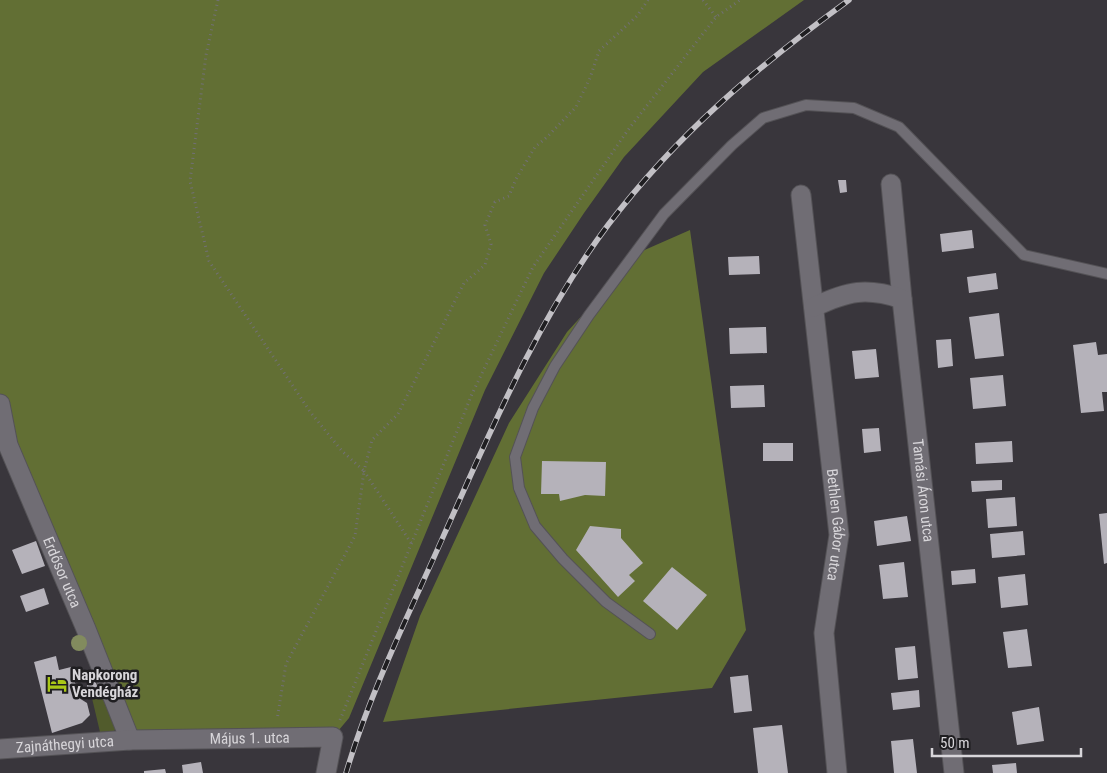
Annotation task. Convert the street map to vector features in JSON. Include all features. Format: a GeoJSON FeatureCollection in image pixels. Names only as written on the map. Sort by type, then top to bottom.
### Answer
{"type":"FeatureCollection","features":[{"type":"Feature","properties":{"kind":"street","name":"Tamási Áron utca"},"geometry":{"type":"LineString","coordinates":[[891,184],[954,773]]}},
{"type":"Feature","properties":{"kind":"street","name":"Bethlen Gábor utca"},"geometry":{"type":"LineString","coordinates":[[802,195],[839,535],[824,633],[837,773]]}},
{"type":"Feature","properties":{"kind":"street"},"geometry":{"type":"LineString","coordinates":[[814,307],[846,293],[871,292],[902,299]]}},
{"type":"Feature","properties":{"kind":"street","name":"Erdősor utca"},"geometry":{"type":"LineString","coordinates":[[0,404],[8,445],[86,629],[130,740]]}},
{"type":"Feature","properties":{"kind":"street"},"geometry":{"type":"LineString","coordinates":[[326,773],[333,737]]}},
{"type":"Feature","properties":{"kind":"street","name":"Május 1. utca"},"geometry":{"type":"LineString","coordinates":[[130,740],[333,737]]}},
{"type":"Feature","properties":{"kind":"street","name":"Zajnáthegyi utca"},"geometry":{"type":"LineString","coordinates":[[0,749],[130,740]]}},
{"type":"Feature","properties":{"kind":"lane"},"geometry":{"type":"LineString","coordinates":[[650,634],[606,602],[534,526],[520,488],[515,457],[533,408],[555,366],[589,315],[664,214],[732,145],[763,118],[806,105],[854,108],[890,123],[898,127],[1024,255],[1107,274]]}},
{"type":"Feature","properties":{"kind":"path"},"geometry":{"type":"LineString","coordinates":[[218,0],[206,55],[190,182],[209,261],[311,413],[342,451],[364,471],[411,544]]}},
{"type":"Feature","properties":{"kind":"path"},"geometry":{"type":"LineString","coordinates":[[274,738],[286,664],[355,536],[364,471],[372,440],[398,414],[464,283],[485,265],[491,244],[485,225],[495,202],[509,196],[516,179],[535,147],[547,138],[576,106],[590,78],[599,51],[637,16],[648,0]]}},
{"type":"Feature","properties":{"kind":"path"},"geometry":{"type":"LineString","coordinates":[[703,0],[716,17]]}},
{"type":"Feature","properties":{"kind":"path"},"geometry":{"type":"LineString","coordinates":[[333,737],[472,394],[534,267],[628,130],[716,17],[740,0]]}},
{"type":"Feature","properties":{"kind":"green space"},"geometry":{"type":"Polygon","coordinates":[[[0,0],[804,0],[703,72],[624,157],[544,273],[485,390],[349,718],[333,737],[130,740],[0,404],[0,0]]]}},
{"type":"Feature","properties":{"kind":"green space"},"geometry":{"type":"Polygon","coordinates":[[[690,230],[746,630],[712,688],[383,722],[420,616],[509,423],[567,332],[640,252],[690,230]]]}},
{"type":"Feature","properties":{"kind":"green space"},"geometry":{"type":"Polygon","coordinates":[[[106,689],[119,725],[114,731],[100,732],[91,694],[106,689]]]}},
{"type":"Feature","properties":{"kind":"building"},"geometry":{"type":"Polygon","coordinates":[[[838,180],[846,180],[847,192],[840,193],[838,180]]]}},
{"type":"Feature","properties":{"kind":"building"},"geometry":{"type":"Polygon","coordinates":[[[972,230],[974,248],[942,252],[940,234],[972,230]]]}},
{"type":"Feature","properties":{"kind":"building"},"geometry":{"type":"Polygon","coordinates":[[[759,256],[760,274],[729,275],[728,257],[759,256]]]}},
{"type":"Feature","properties":{"kind":"building"},"geometry":{"type":"Polygon","coordinates":[[[996,273],[998,289],[969,293],[967,277],[996,273]]]}},
{"type":"Feature","properties":{"kind":"building"},"geometry":{"type":"Polygon","coordinates":[[[999,313],[1004,356],[975,359],[969,317],[999,313]]]}},
{"type":"Feature","properties":{"kind":"building"},"geometry":{"type":"Polygon","coordinates":[[[766,327],[767,353],[730,354],[729,328],[766,327]]]}},
{"type":"Feature","properties":{"kind":"building"},"geometry":{"type":"Polygon","coordinates":[[[951,339],[953,366],[938,368],[936,340],[951,339]]]}},
{"type":"Feature","properties":{"kind":"building"},"geometry":{"type":"Polygon","coordinates":[[[1096,342],[1098,355],[1107,354],[1107,392],[1102,392],[1104,411],[1081,413],[1073,345],[1096,342]]]}},
{"type":"Feature","properties":{"kind":"building"},"geometry":{"type":"Polygon","coordinates":[[[876,349],[879,377],[855,379],[852,351],[876,349]]]}},
{"type":"Feature","properties":{"kind":"building"},"geometry":{"type":"Polygon","coordinates":[[[1003,375],[1006,406],[973,409],[970,378],[1003,375]]]}},
{"type":"Feature","properties":{"kind":"building"},"geometry":{"type":"Polygon","coordinates":[[[764,385],[765,407],[731,408],[730,386],[764,385]]]}},
{"type":"Feature","properties":{"kind":"building"},"geometry":{"type":"Polygon","coordinates":[[[879,428],[881,451],[864,453],[862,429],[879,428]]]}},
{"type":"Feature","properties":{"kind":"building"},"geometry":{"type":"Polygon","coordinates":[[[1012,441],[1013,462],[976,464],[975,443],[1012,441]]]}},
{"type":"Feature","properties":{"kind":"building"},"geometry":{"type":"Polygon","coordinates":[[[763,443],[793,443],[793,461],[763,461],[763,443]]]}},
{"type":"Feature","properties":{"kind":"building"},"geometry":{"type":"Polygon","coordinates":[[[542,461],[606,462],[605,496],[585,495],[560,501],[559,494],[541,494],[542,461]]]}},
{"type":"Feature","properties":{"kind":"building"},"geometry":{"type":"Polygon","coordinates":[[[1002,480],[1002,490],[972,492],[971,481],[1002,480]]]}},
{"type":"Feature","properties":{"kind":"building"},"geometry":{"type":"Polygon","coordinates":[[[1015,497],[1017,526],[988,528],[986,499],[1015,497]]]}},
{"type":"Feature","properties":{"kind":"building"},"geometry":{"type":"Polygon","coordinates":[[[1107,513],[1107,563],[1104,564],[1099,514],[1107,513]]]}},
{"type":"Feature","properties":{"kind":"building"},"geometry":{"type":"Polygon","coordinates":[[[907,516],[911,541],[877,546],[874,521],[907,516]]]}},
{"type":"Feature","properties":{"kind":"building"},"geometry":{"type":"Polygon","coordinates":[[[590,526],[621,529],[621,538],[643,563],[629,575],[635,581],[618,597],[576,550],[590,526]]]}},
{"type":"Feature","properties":{"kind":"building"},"geometry":{"type":"Polygon","coordinates":[[[1023,531],[1025,555],[992,558],[990,534],[1023,531]]]}},
{"type":"Feature","properties":{"kind":"building"},"geometry":{"type":"Polygon","coordinates":[[[36,541],[45,566],[22,574],[12,550],[36,541]]]}},
{"type":"Feature","properties":{"kind":"building"},"geometry":{"type":"Polygon","coordinates":[[[904,562],[908,597],[883,599],[879,565],[904,562]]]}},
{"type":"Feature","properties":{"kind":"building"},"geometry":{"type":"Polygon","coordinates":[[[672,567],[707,595],[677,630],[643,601],[672,567]]]}},
{"type":"Feature","properties":{"kind":"building"},"geometry":{"type":"Polygon","coordinates":[[[975,569],[976,583],[952,585],[951,571],[975,569]]]}},
{"type":"Feature","properties":{"kind":"building"},"geometry":{"type":"Polygon","coordinates":[[[1025,574],[1028,605],[1001,608],[998,577],[1025,574]]]}},
{"type":"Feature","properties":{"kind":"building"},"geometry":{"type":"Polygon","coordinates":[[[44,588],[49,604],[26,612],[20,596],[44,588]]]}},
{"type":"Feature","properties":{"kind":"building"},"geometry":{"type":"Polygon","coordinates":[[[1027,629],[1032,666],[1008,668],[1003,632],[1027,629]]]}},
{"type":"Feature","properties":{"kind":"building"},"geometry":{"type":"Polygon","coordinates":[[[915,646],[918,678],[898,680],[895,648],[915,646]]]}},
{"type":"Feature","properties":{"kind":"building","name":"Napkorong Vendégház"},"geometry":{"type":"Polygon","coordinates":[[[56,656],[59,670],[71,667],[79,698],[87,703],[90,715],[82,723],[52,733],[34,662],[56,656]]]}},
{"type":"Feature","properties":{"kind":"building"},"geometry":{"type":"Polygon","coordinates":[[[748,675],[752,711],[734,713],[730,677],[748,675]]]}},
{"type":"Feature","properties":{"kind":"building"},"geometry":{"type":"Polygon","coordinates":[[[90,681],[94,681],[97,686],[96,690],[90,691],[87,688],[87,684],[90,681]]]}},
{"type":"Feature","properties":{"kind":"building"},"geometry":{"type":"Polygon","coordinates":[[[919,690],[920,707],[893,710],[891,693],[919,690]]]}},
{"type":"Feature","properties":{"kind":"building"},"geometry":{"type":"Polygon","coordinates":[[[1039,707],[1044,741],[1017,745],[1012,712],[1039,707]]]}},
{"type":"Feature","properties":{"kind":"building"},"geometry":{"type":"Polygon","coordinates":[[[782,725],[788,773],[758,773],[753,728],[782,725]]]}},
{"type":"Feature","properties":{"kind":"building"},"geometry":{"type":"Polygon","coordinates":[[[913,739],[917,773],[894,773],[891,741],[913,739]]]}},
{"type":"Feature","properties":{"kind":"building"},"geometry":{"type":"Polygon","coordinates":[[[201,762],[203,773],[183,773],[182,765],[201,762]]]}},
{"type":"Feature","properties":{"kind":"building"},"geometry":{"type":"Polygon","coordinates":[[[1016,763],[1017,773],[993,773],[992,765],[1016,763]]]}},
{"type":"Feature","properties":{"kind":"building"},"geometry":{"type":"Polygon","coordinates":[[[165,769],[166,773],[144,773],[144,771],[165,769]]]}},
{"type":"Feature","properties":{"kind":"railway"},"geometry":{"type":"LineString","coordinates":[[346,773],[367,713],[391,654],[479,456],[537,337],[582,261],[635,192],[662,160],[691,131],[720,103],[782,50],[849,0]]}},
{"type":"Feature","properties":{"kind":"place","name":"Napkorong Vendégház"},"geometry":{"type":"Point","coordinates":[57,684]}}]}
